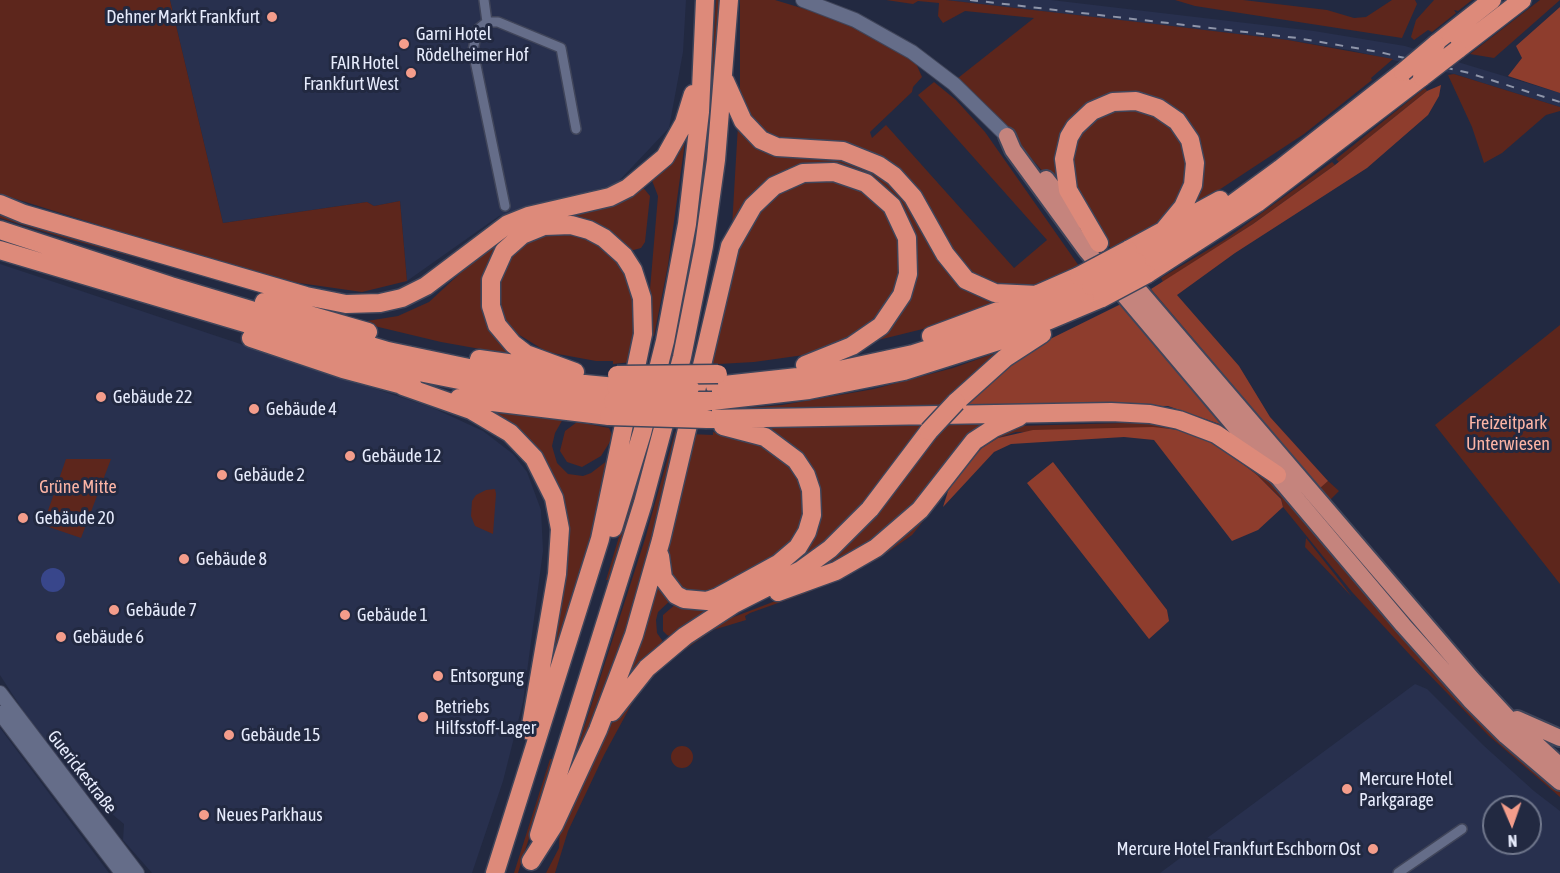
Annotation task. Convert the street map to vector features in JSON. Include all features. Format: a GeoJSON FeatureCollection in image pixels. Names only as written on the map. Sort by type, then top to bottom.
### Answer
{"type":"FeatureCollection","features":[{"type":"Feature","properties":{"kind":"highway"},"geometry":{"type":"LineString","coordinates":[[498,873],[626,487],[665,341],[687,224],[696,154],[703,83],[705,0]]}},
{"type":"Feature","properties":{"kind":"highway"},"geometry":{"type":"LineString","coordinates":[[529,867],[643,502],[682,357],[716,160],[729,0]]}},
{"type":"Feature","properties":{"kind":"highway"},"geometry":{"type":"LineString","coordinates":[[598,730],[653,663],[685,636],[734,604],[801,570],[830,549],[870,509],[929,431],[956,402],[1091,286],[1216,216],[1280,170],[1492,0]]}},
{"type":"Feature","properties":{"kind":"highway"},"geometry":{"type":"LineString","coordinates":[[403,386],[492,403],[715,387],[816,375],[913,354],[1006,324],[1091,286],[1257,203],[1522,0]]}},
{"type":"Feature","properties":{"kind":"highway"},"geometry":{"type":"LineString","coordinates":[[0,204],[24,214],[306,296],[346,304],[368,305],[402,298],[426,286],[508,224],[528,216],[610,197],[628,188],[656,167],[676,141],[688,114],[703,39]]}},
{"type":"Feature","properties":{"kind":"highway"},"geometry":{"type":"LineString","coordinates":[[723,76],[743,121],[761,140],[777,147],[843,151],[878,165],[907,190],[945,254],[966,280],[995,293],[1038,295]]}},
{"type":"Feature","properties":{"kind":"highway"},"geometry":{"type":"LineString","coordinates":[[1099,243],[1068,190],[1064,159],[1069,137],[1092,111],[1113,102],[1136,101],[1158,108],[1177,121],[1190,140],[1195,163],[1193,185],[1183,207],[1137,262]]}},
{"type":"Feature","properties":{"kind":"highway"},"geometry":{"type":"LineString","coordinates":[[1007,136],[1019,147],[1472,679],[1509,719],[1560,766]]}},
{"type":"Feature","properties":{"kind":"highway"},"geometry":{"type":"LineString","coordinates":[[1007,136],[1013,150],[1073,233],[1276,475],[1470,700],[1506,736],[1560,782]]}},
{"type":"Feature","properties":{"kind":"highway"},"geometry":{"type":"LineString","coordinates":[[1164,230],[1280,170]]}},
{"type":"Feature","properties":{"kind":"highway"},"geometry":{"type":"LineString","coordinates":[[529,867],[554,825],[598,730],[634,635],[660,540],[730,246],[747,214],[765,194],[782,181],[803,173],[834,172],[866,183],[892,206],[907,238],[908,274],[902,296],[881,326],[852,346],[806,365]]}},
{"type":"Feature","properties":{"kind":"highway"},"geometry":{"type":"LineString","coordinates":[[498,873],[600,539],[643,334],[644,310],[640,288],[624,256],[604,238],[589,230],[571,225],[544,226],[522,235],[504,251],[491,280],[491,306],[497,325],[513,344],[533,357],[575,372],[614,395]]}},
{"type":"Feature","properties":{"kind":"highway"},"geometry":{"type":"LineString","coordinates":[[0,230],[182,289],[399,354],[614,395],[680,419],[707,421],[1135,413],[1193,424],[1216,434],[1276,475]]}},
{"type":"Feature","properties":{"kind":"highway"},"geometry":{"type":"LineString","coordinates":[[0,250],[424,375],[524,393],[614,395],[715,387],[926,337],[1038,295],[1091,286]]}},
{"type":"Feature","properties":{"kind":"highway"},"geometry":{"type":"LineString","coordinates":[[64,250],[147,269],[447,353],[575,372]]}},
{"type":"Feature","properties":{"kind":"highway"},"geometry":{"type":"LineString","coordinates":[[300,312],[359,318],[402,310],[438,290],[470,254]]}},
{"type":"Feature","properties":{"kind":"highway"},"geometry":{"type":"LineString","coordinates":[[698,274],[702,310],[702,362]]}},
{"type":"Feature","properties":{"kind":"highway"},"geometry":{"type":"LineString","coordinates":[[106,283],[147,301],[277,348],[403,386],[486,417],[520,441],[541,470],[557,512],[560,529],[557,574],[537,693],[498,873]]}},
{"type":"Feature","properties":{"kind":"highway"},"geometry":{"type":"LineString","coordinates":[[720,614],[836,571],[870,553],[898,532],[920,510],[974,441],[994,428],[1027,414]]}},
{"type":"Feature","properties":{"kind":"highway"},"geometry":{"type":"LineString","coordinates":[[660,540],[660,566],[663,578],[669,587],[684,599],[707,601],[778,564],[798,547],[807,532],[812,515],[812,490],[796,460],[765,437],[707,421]]}},
{"type":"Feature","properties":{"kind":"highway"},"geometry":{"type":"LineString","coordinates":[[1472,679],[1523,723],[1560,738]]}},
{"type":"Feature","properties":{"kind":"main road"},"geometry":{"type":"LineString","coordinates":[[803,0],[855,20],[912,52],[954,84],[1007,136]]}},
{"type":"Feature","properties":{"kind":"main road","name":"Guerickestraße"},"geometry":{"type":"LineString","coordinates":[[0,693],[137,873]]}},
{"type":"Feature","properties":{"kind":"main road","name":"Guerickestraße"},"geometry":{"type":"LineString","coordinates":[[0,713],[123,873]]}},
{"type":"Feature","properties":{"kind":"street"},"geometry":{"type":"LineString","coordinates":[[484,0],[487,22]]}},
{"type":"Feature","properties":{"kind":"street"},"geometry":{"type":"LineString","coordinates":[[505,206],[472,51],[477,30],[487,22],[498,22],[561,48],[576,129]]}},
{"type":"Feature","properties":{"kind":"street"},"geometry":{"type":"LineString","coordinates":[[1398,873],[1462,829]]}},
{"type":"Feature","properties":{"kind":"shaded area"},"geometry":{"type":"Polygon","coordinates":[[[170,0],[686,0],[683,52],[669,128],[616,184],[499,216],[407,281],[400,201],[374,206],[367,202],[223,223],[170,0]]]}},
{"type":"Feature","properties":{"kind":"shaded area"},"geometry":{"type":"Polygon","coordinates":[[[946,0],[1051,0],[1314,31],[1405,46],[1560,93],[1560,107],[1454,74],[1349,50],[1288,40],[946,0]]]}},
{"type":"Feature","properties":{"kind":"shaded area"},"geometry":{"type":"Polygon","coordinates":[[[1560,7],[1560,93],[1508,76],[1522,58],[1516,46],[1560,7]]]}},
{"type":"Feature","properties":{"kind":"shaded area"},"geometry":{"type":"Polygon","coordinates":[[[1441,85],[1439,96],[1428,115],[1367,168],[1235,253],[1177,295],[1239,366],[1270,417],[1328,481],[1320,488],[1151,289],[1253,224],[1335,165],[1427,91],[1441,85]]]}},
{"type":"Feature","properties":{"kind":"shaded area"},"geometry":{"type":"Polygon","coordinates":[[[0,264],[433,408],[483,431],[513,454],[527,472],[541,510],[543,551],[523,702],[503,781],[472,873],[152,873],[123,840],[124,824],[82,789],[33,726],[0,675],[0,264]]]}},
{"type":"Feature","properties":{"kind":"shaded area"},"geometry":{"type":"Polygon","coordinates":[[[1123,303],[1228,427],[1168,406],[965,405],[1000,370],[1038,345],[1123,303]]]}},
{"type":"Feature","properties":{"kind":"shaded area"},"geometry":{"type":"Polygon","coordinates":[[[1153,427],[1179,430],[1218,445],[1257,475],[1281,499],[1283,507],[1258,530],[1232,541],[1154,440],[1124,437],[1011,444],[994,452],[943,507],[949,488],[966,465],[982,448],[998,438],[1033,430],[1153,427]]]}},
{"type":"Feature","properties":{"kind":"shaded area"},"geometry":{"type":"Polygon","coordinates":[[[1053,462],[1167,610],[1169,621],[1149,639],[1027,483],[1053,462]]]}},
{"type":"Feature","properties":{"kind":"shaded area"},"geometry":{"type":"Polygon","coordinates":[[[1415,684],[1427,689],[1483,745],[1539,795],[1482,795],[1482,855],[1542,855],[1542,797],[1560,811],[1560,873],[1160,873],[1415,684]]]}},
{"type":"Feature","properties":{"kind":"shaded area"},"geometry":{"type":"Polygon","coordinates":[[[0,728],[109,873],[0,873],[0,728]]]}},
{"type":"Feature","properties":{"kind":"green space"},"geometry":{"type":"Polygon","coordinates":[[[0,0],[170,0],[223,223],[367,202],[374,206],[400,201],[407,281],[362,292],[271,279],[0,194],[0,0]]]}},
{"type":"Feature","properties":{"kind":"green space"},"geometry":{"type":"Polygon","coordinates":[[[716,0],[720,0],[718,47],[697,239],[672,364],[668,364],[700,187],[709,112],[716,0]]]}},
{"type":"Feature","properties":{"kind":"green space"},"geometry":{"type":"Polygon","coordinates":[[[740,0],[775,0],[831,17],[868,34],[915,61],[922,77],[913,87],[912,92],[870,132],[872,138],[886,125],[1014,268],[1047,240],[918,95],[934,82],[956,100],[985,132],[1079,266],[1043,285],[1015,290],[968,275],[893,168],[770,140],[740,103],[740,0]]]}},
{"type":"Feature","properties":{"kind":"green space"},"geometry":{"type":"Polygon","coordinates":[[[886,0],[946,0],[1155,24],[1288,40],[1393,59],[1371,78],[1372,80],[1304,134],[1190,209],[1202,164],[1160,103],[1078,116],[1064,196],[980,99],[944,69],[958,78],[1034,18],[965,11],[943,23],[938,16],[939,3],[918,1],[913,4],[886,0]]]}},
{"type":"Feature","properties":{"kind":"green space"},"geometry":{"type":"Polygon","coordinates":[[[1175,0],[1243,0],[1327,10],[1354,18],[1366,17],[1392,0],[1415,0],[1417,4],[1402,38],[1195,6],[1175,0]]]}},
{"type":"Feature","properties":{"kind":"green space"},"geometry":{"type":"Polygon","coordinates":[[[1434,0],[1472,0],[1458,11],[1454,10],[1456,13],[1432,32],[1428,30],[1414,40],[1411,37],[1416,20],[1434,0]]]}},
{"type":"Feature","properties":{"kind":"green space"},"geometry":{"type":"Polygon","coordinates":[[[1540,0],[1560,0],[1494,58],[1470,54],[1540,0]]]}},
{"type":"Feature","properties":{"kind":"green space"},"geometry":{"type":"Polygon","coordinates":[[[1454,74],[1560,107],[1560,111],[1546,115],[1502,153],[1484,163],[1472,127],[1448,75],[1454,74]]]}},
{"type":"Feature","properties":{"kind":"green space"},"geometry":{"type":"Polygon","coordinates":[[[1425,88],[1427,91],[1339,162],[1336,159],[1425,88]]]}},
{"type":"Feature","properties":{"kind":"green space"},"geometry":{"type":"Polygon","coordinates":[[[1138,105],[1183,135],[1189,185],[1162,222],[1112,250],[1090,220],[1071,187],[1071,146],[1093,116],[1138,105]]]}},
{"type":"Feature","properties":{"kind":"green space"},"geometry":{"type":"Polygon","coordinates":[[[738,125],[749,135],[833,154],[894,181],[939,253],[1004,301],[939,325],[858,345],[909,291],[896,204],[814,167],[732,227],[738,125]]]}},
{"type":"Feature","properties":{"kind":"green space"},"geometry":{"type":"Polygon","coordinates":[[[687,127],[668,265],[654,336],[646,336],[658,196],[651,178],[687,127]]]}},
{"type":"Feature","properties":{"kind":"green space"},"geometry":{"type":"Polygon","coordinates":[[[1332,162],[1335,165],[1253,224],[1163,282],[1161,278],[1226,239],[1332,162]]]}},
{"type":"Feature","properties":{"kind":"green space"},"geometry":{"type":"Polygon","coordinates":[[[840,180],[875,198],[897,227],[903,260],[897,288],[887,304],[863,329],[825,348],[804,355],[754,362],[719,364],[706,362],[737,247],[762,205],[797,182],[840,180]]]}},
{"type":"Feature","properties":{"kind":"green space"},"geometry":{"type":"Polygon","coordinates":[[[641,185],[650,196],[645,242],[641,248],[626,252],[594,227],[568,220],[552,219],[530,225],[514,235],[492,261],[488,276],[489,309],[502,338],[525,357],[441,342],[366,324],[367,321],[398,316],[429,302],[506,231],[532,220],[611,202],[641,185]]]}},
{"type":"Feature","properties":{"kind":"green space"},"geometry":{"type":"Polygon","coordinates":[[[0,211],[88,238],[339,307],[388,305],[429,290],[410,301],[386,309],[361,312],[325,309],[61,237],[0,218],[0,211]]]}},
{"type":"Feature","properties":{"kind":"green space"},"geometry":{"type":"Polygon","coordinates":[[[548,230],[583,234],[620,260],[637,300],[632,362],[613,364],[613,361],[596,361],[547,352],[513,331],[503,316],[498,284],[516,247],[548,230]]]}},
{"type":"Feature","properties":{"kind":"green space"},"geometry":{"type":"Polygon","coordinates":[[[1151,289],[1320,487],[1328,481],[1339,491],[1330,500],[1146,292],[1151,289]]]}},
{"type":"Feature","properties":{"kind":"green space","name":"Freizeitpark Unterwiesen"},"geometry":{"type":"Polygon","coordinates":[[[1560,325],[1560,584],[1435,425],[1560,325]]]}},
{"type":"Feature","properties":{"kind":"green space"},"geometry":{"type":"Polygon","coordinates":[[[1007,349],[938,411],[710,411],[782,405],[874,389],[953,368],[1007,349]]]}},
{"type":"Feature","properties":{"kind":"green space"},"geometry":{"type":"Polygon","coordinates":[[[475,407],[563,419],[555,433],[552,446],[557,463],[568,474],[583,476],[591,473],[612,457],[605,499],[532,748],[549,655],[553,485],[475,407]]]}},
{"type":"Feature","properties":{"kind":"green space"},"geometry":{"type":"Polygon","coordinates":[[[951,421],[1000,421],[901,523],[829,567],[826,561],[859,534],[925,447],[951,421]]]}},
{"type":"Feature","properties":{"kind":"green space"},"geometry":{"type":"Polygon","coordinates":[[[577,422],[609,428],[613,437],[601,456],[582,467],[567,462],[560,451],[565,431],[577,422]]]}},
{"type":"Feature","properties":{"kind":"green space"},"geometry":{"type":"Polygon","coordinates":[[[928,422],[890,478],[825,548],[671,637],[663,631],[663,615],[677,603],[796,556],[812,478],[743,426],[928,422]]]}},
{"type":"Feature","properties":{"kind":"green space"},"geometry":{"type":"Polygon","coordinates":[[[1160,422],[1191,434],[1179,430],[1016,432],[998,438],[982,448],[912,535],[878,559],[809,592],[750,613],[745,616],[746,620],[713,630],[667,662],[637,694],[604,755],[568,831],[555,873],[546,873],[559,848],[560,824],[590,759],[615,718],[648,674],[718,623],[838,577],[982,442],[1017,426],[1160,422]]]}},
{"type":"Feature","properties":{"kind":"green space"},"geometry":{"type":"Polygon","coordinates":[[[651,430],[655,432],[614,570],[610,573],[611,580],[606,580],[651,430]]]}},
{"type":"Feature","properties":{"kind":"green space"},"geometry":{"type":"Polygon","coordinates":[[[675,432],[681,432],[630,638],[577,764],[573,762],[645,539],[675,432]]]}},
{"type":"Feature","properties":{"kind":"green space"},"geometry":{"type":"Polygon","coordinates":[[[713,432],[772,447],[801,478],[806,506],[801,527],[787,548],[715,595],[685,594],[664,565],[690,434],[713,435],[713,432]]]}},
{"type":"Feature","properties":{"kind":"green space"},"geometry":{"type":"Polygon","coordinates":[[[1215,440],[1257,469],[1270,481],[1445,685],[1491,733],[1560,792],[1560,797],[1489,736],[1411,656],[1352,592],[1283,507],[1281,498],[1257,475],[1213,443],[1215,440]]]}},
{"type":"Feature","properties":{"kind":"green space","name":"Grüne Mitte"},"geometry":{"type":"Polygon","coordinates":[[[66,459],[111,459],[81,538],[43,525],[66,459]]]}},
{"type":"Feature","properties":{"kind":"green space"},"geometry":{"type":"Polygon","coordinates":[[[495,489],[493,534],[475,526],[471,516],[472,501],[476,495],[495,489]]]}},
{"type":"Feature","properties":{"kind":"green space"},"geometry":{"type":"Polygon","coordinates":[[[1306,538],[1336,576],[1352,597],[1305,547],[1306,538]]]}},
{"type":"Feature","properties":{"kind":"green space"},"geometry":{"type":"Polygon","coordinates":[[[658,578],[673,598],[658,612],[656,620],[657,633],[664,643],[621,690],[658,578]]]}},
{"type":"Feature","properties":{"kind":"green space"},"geometry":{"type":"Polygon","coordinates":[[[682,746],[690,749],[693,757],[690,765],[682,768],[674,765],[671,757],[674,749],[682,746]]]}},
{"type":"Feature","properties":{"kind":"green space"},"geometry":{"type":"Polygon","coordinates":[[[550,759],[554,759],[518,873],[514,873],[550,759]]]}},
{"type":"Feature","properties":{"kind":"water"},"geometry":{"type":"Polygon","coordinates":[[[53,568],[58,569],[64,575],[64,585],[58,591],[53,592],[48,591],[42,585],[41,580],[42,575],[48,569],[53,568]]]}},
{"type":"Feature","properties":{"kind":"railway"},"geometry":{"type":"LineString","coordinates":[[970,0],[1297,38],[1379,52],[1469,73],[1560,102]]}},
{"type":"Feature","properties":{"kind":"place","name":"Dehner Markt Frankfurt"},"geometry":{"type":"Point","coordinates":[272,17]}},
{"type":"Feature","properties":{"kind":"place","name":"Garni Hotel Rödelheimer Hof"},"geometry":{"type":"Point","coordinates":[404,44]}},
{"type":"Feature","properties":{"kind":"place","name":"FAIR Hotel Frankfurt West"},"geometry":{"type":"Point","coordinates":[411,73]}},
{"type":"Feature","properties":{"kind":"place","name":"Gebäude 22"},"geometry":{"type":"Point","coordinates":[101,397]}},
{"type":"Feature","properties":{"kind":"place","name":"Gebäude 4"},"geometry":{"type":"Point","coordinates":[254,409]}},
{"type":"Feature","properties":{"kind":"place","name":"Gebäude 12"},"geometry":{"type":"Point","coordinates":[350,456]}},
{"type":"Feature","properties":{"kind":"place","name":"Gebäude 2"},"geometry":{"type":"Point","coordinates":[222,475]}},
{"type":"Feature","properties":{"kind":"place","name":"Gebäude 20"},"geometry":{"type":"Point","coordinates":[23,518]}},
{"type":"Feature","properties":{"kind":"place","name":"Gebäude 8"},"geometry":{"type":"Point","coordinates":[184,559]}},
{"type":"Feature","properties":{"kind":"place","name":"Gebäude 7"},"geometry":{"type":"Point","coordinates":[114,610]}},
{"type":"Feature","properties":{"kind":"place","name":"Gebäude 1"},"geometry":{"type":"Point","coordinates":[345,615]}},
{"type":"Feature","properties":{"kind":"place","name":"Gebäude 6"},"geometry":{"type":"Point","coordinates":[61,637]}},
{"type":"Feature","properties":{"kind":"place","name":"Entsorgung"},"geometry":{"type":"Point","coordinates":[438,676]}},
{"type":"Feature","properties":{"kind":"place","name":"Betriebs Hilfsstoff-Lager"},"geometry":{"type":"Point","coordinates":[423,717]}},
{"type":"Feature","properties":{"kind":"place","name":"Gebäude 15"},"geometry":{"type":"Point","coordinates":[229,735]}},
{"type":"Feature","properties":{"kind":"place","name":"Mercure Hotel Parkgarage"},"geometry":{"type":"Point","coordinates":[1347,789]}},
{"type":"Feature","properties":{"kind":"place","name":"Neues Parkhaus"},"geometry":{"type":"Point","coordinates":[204,815]}},
{"type":"Feature","properties":{"kind":"place","name":"Mercure Hotel Frankfurt Eschborn Ost"},"geometry":{"type":"Point","coordinates":[1373,849]}}]}
